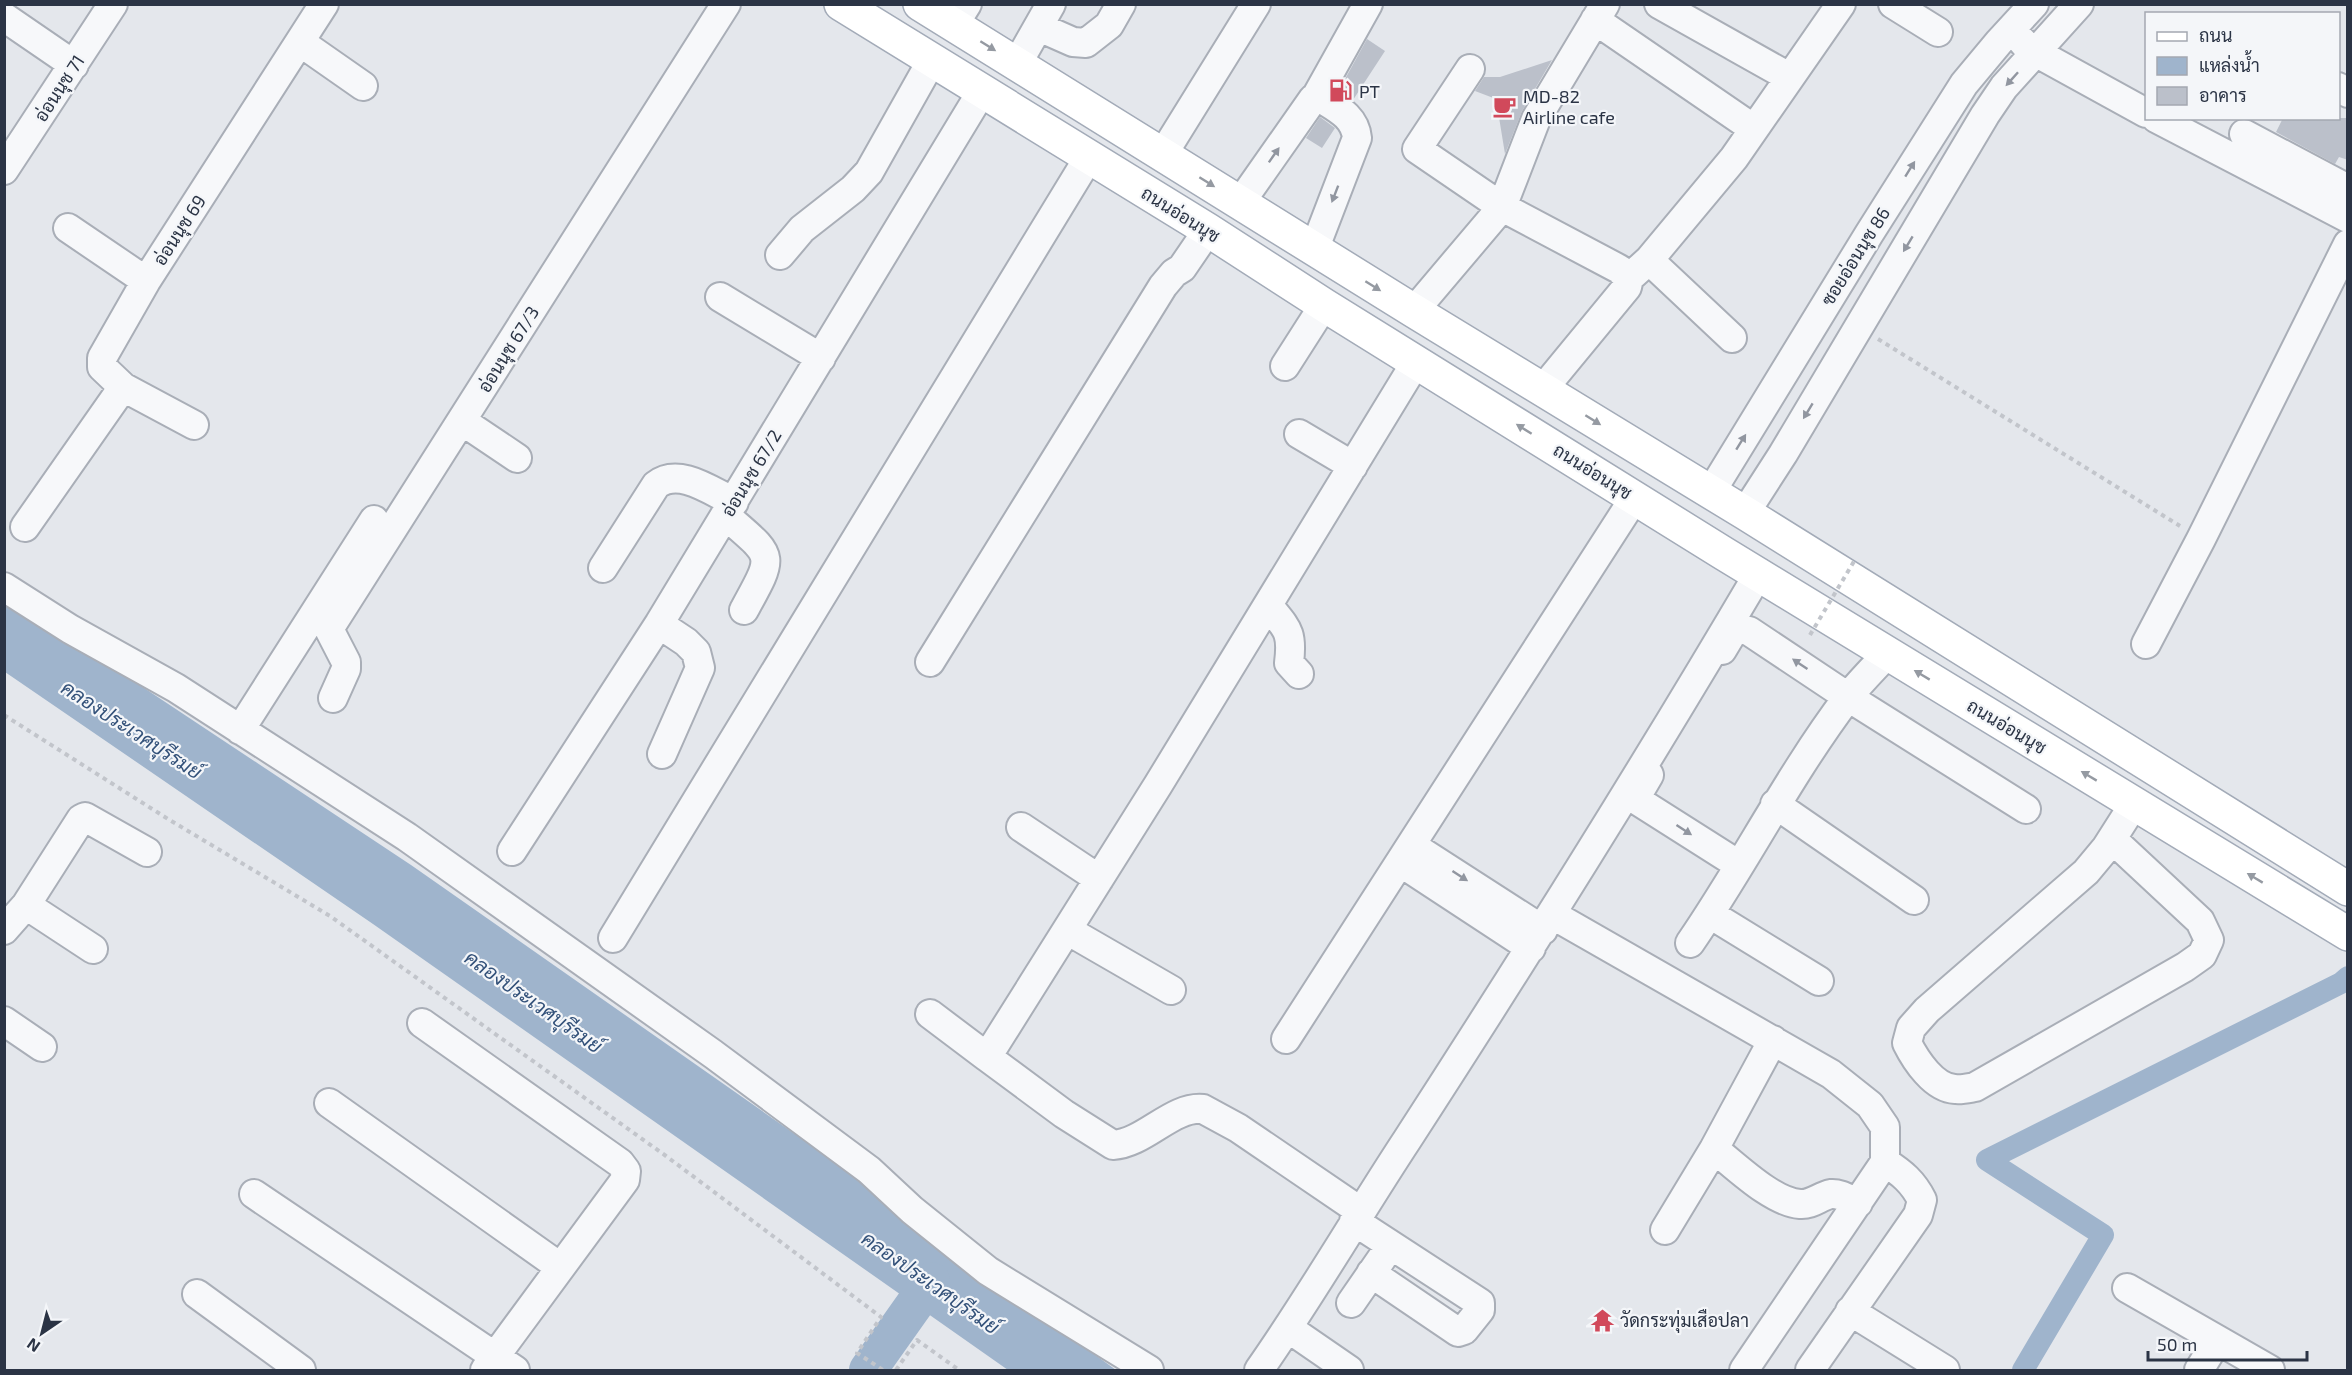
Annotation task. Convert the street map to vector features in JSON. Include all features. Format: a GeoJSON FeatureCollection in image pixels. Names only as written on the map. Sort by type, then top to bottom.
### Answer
{"type":"FeatureCollection","features":[{"type":"Feature","properties":{"kind":"main road","name":"ถนนอ่อนนุช"},"geometry":{"type":"LineString","coordinates":[[840,4],[1208,230],[1324,305],[1723,552],[2348,934]]}},
{"type":"Feature","properties":{"kind":"main road"},"geometry":{"type":"LineString","coordinates":[[920,4],[960,15],[1017,64],[1314,250],[1745,513],[2336,882]]}},
{"type":"Feature","properties":{"kind":"main road"},"geometry":{"type":"LineString","coordinates":[[1690,531],[1711,492]]}},
{"type":"Feature","properties":{"kind":"main road"},"geometry":{"type":"LineString","coordinates":[[1723,552],[1745,513]]}},
{"type":"Feature","properties":{"kind":"street","name":"อ่อนนุช 71"},"geometry":{"type":"LineString","coordinates":[[4,170],[13,142],[74,65],[112,4]]}},
{"type":"Feature","properties":{"kind":"street","name":"อ่อนนุช 69"},"geometry":{"type":"LineString","coordinates":[[194,425],[123,387],[102,368],[102,358],[146,281],[324,4]]}},
{"type":"Feature","properties":{"kind":"street","name":"อ่อนนุช 67/3"},"geometry":{"type":"LineString","coordinates":[[333,698],[346,669],[346,662],[329,629],[726,4]]}},
{"type":"Feature","properties":{"kind":"street"},"geometry":{"type":"LineString","coordinates":[[1017,64],[1045,16],[1073,42],[1086,43],[1109,25],[1121,4]]}},
{"type":"Feature","properties":{"kind":"street"},"geometry":{"type":"LineString","coordinates":[[1163,154],[1256,4]]}},
{"type":"Feature","properties":{"kind":"street"},"geometry":{"type":"LineString","coordinates":[[1240,203],[1316,97],[1368,4]]}},
{"type":"Feature","properties":{"kind":"street"},"geometry":{"type":"LineString","coordinates":[[1659,4],[1789,77]]}},
{"type":"Feature","properties":{"kind":"street"},"geometry":{"type":"LineString","coordinates":[[1543,389],[1627,287],[1639,269],[1734,158],[1841,4]]}},
{"type":"Feature","properties":{"kind":"street"},"geometry":{"type":"LineString","coordinates":[[1893,4],[1938,32]]}},
{"type":"Feature","properties":{"kind":"street","name":"ซอยอ่อนนุช 86"},"geometry":{"type":"LineString","coordinates":[[1711,492],[1964,84],[2034,4]]}},
{"type":"Feature","properties":{"kind":"street"},"geometry":{"type":"LineString","coordinates":[[1745,513],[1783,454],[1985,115],[2004,87],[2079,4]]}},
{"type":"Feature","properties":{"kind":"street"},"geometry":{"type":"LineString","coordinates":[[1414,311],[1503,207],[1536,119],[1600,12],[1754,129]]}},
{"type":"Feature","properties":{"kind":"street"},"geometry":{"type":"LineString","coordinates":[[4,17],[74,65]]}},
{"type":"Feature","properties":{"kind":"street"},"geometry":{"type":"LineString","coordinates":[[2011,29],[2028,48],[2145,112]]}},
{"type":"Feature","properties":{"kind":"street"},"geometry":{"type":"LineString","coordinates":[[300,42],[363,86]]}},
{"type":"Feature","properties":{"kind":"street"},"geometry":{"type":"LineString","coordinates":[[780,255],[802,229],[853,189],[869,172],[932,60]]}},
{"type":"Feature","properties":{"kind":"street"},"geometry":{"type":"LineString","coordinates":[[1470,69],[1417,149],[1503,207],[1619,269],[1639,269],[1732,338]]}},
{"type":"Feature","properties":{"kind":"street","name":"อ่อนนุช 67/2"},"geometry":{"type":"LineString","coordinates":[[512,851],[659,624],[982,91]]}},
{"type":"Feature","properties":{"kind":"street"},"geometry":{"type":"LineString","coordinates":[[1314,250],[1357,138],[1356,128],[1347,114],[1316,97]]}},
{"type":"Feature","properties":{"kind":"street"},"geometry":{"type":"LineString","coordinates":[[2165,120],[2243,137],[2348,189]]}},
{"type":"Feature","properties":{"kind":"street"},"geometry":{"type":"LineString","coordinates":[[2243,137],[2348,218]]}},
{"type":"Feature","properties":{"kind":"street"},"geometry":{"type":"LineString","coordinates":[[613,938],[1089,157]]}},
{"type":"Feature","properties":{"kind":"street"},"geometry":{"type":"LineString","coordinates":[[68,228],[146,281]]}},
{"type":"Feature","properties":{"kind":"street"},"geometry":{"type":"LineString","coordinates":[[930,662],[1163,286],[1174,273],[1182,268],[1208,230]]}},
{"type":"Feature","properties":{"kind":"street"},"geometry":{"type":"LineString","coordinates":[[2146,644],[2348,244]]}},
{"type":"Feature","properties":{"kind":"street"},"geometry":{"type":"LineString","coordinates":[[720,297],[821,358]]}},
{"type":"Feature","properties":{"kind":"street"},"geometry":{"type":"LineString","coordinates":[[1285,366],[1324,305]]}},
{"type":"Feature","properties":{"kind":"street"},"geometry":{"type":"LineString","coordinates":[[987,1057],[1099,879],[1416,362]]}},
{"type":"Feature","properties":{"kind":"street"},"geometry":{"type":"LineString","coordinates":[[25,527],[123,387]]}},
{"type":"Feature","properties":{"kind":"street"},"geometry":{"type":"LineString","coordinates":[[462,421],[517,458]]}},
{"type":"Feature","properties":{"kind":"street"},"geometry":{"type":"LineString","coordinates":[[1299,434],[1353,466]]}},
{"type":"Feature","properties":{"kind":"street"},"geometry":{"type":"LineString","coordinates":[[603,568],[656,485],[663,479],[675,477],[686,479],[729,509],[760,545],[766,557],[765,571],[744,609]]}},
{"type":"Feature","properties":{"kind":"street"},"geometry":{"type":"LineString","coordinates":[[1286,1039],[1635,497]]}},
{"type":"Feature","properties":{"kind":"street"},"geometry":{"type":"LineString","coordinates":[[240,729],[374,520]]}},
{"type":"Feature","properties":{"kind":"street"},"geometry":{"type":"LineString","coordinates":[[1259,1371],[1542,931],[1759,573]]}},
{"type":"Feature","properties":{"kind":"street"},"geometry":{"type":"LineString","coordinates":[[4,587],[70,629],[176,688],[407,837],[713,1054],[869,1170],[912,1210],[988,1271],[1149,1371]]}},
{"type":"Feature","properties":{"kind":"street"},"geometry":{"type":"LineString","coordinates":[[1268,605],[1292,639],[1289,663],[1299,674]]}},
{"type":"Feature","properties":{"kind":"street"},"geometry":{"type":"LineString","coordinates":[[659,624],[696,651],[700,668],[663,754]]}},
{"type":"Feature","properties":{"kind":"street"},"geometry":{"type":"LineString","coordinates":[[1739,865],[1635,799],[1731,635],[1738,629],[1749,631],[1848,697],[2026,809]]}},
{"type":"Feature","properties":{"kind":"street"},"geometry":{"type":"LineString","coordinates":[[1690,944],[1775,804],[1848,697],[1888,653]]}},
{"type":"Feature","properties":{"kind":"street"},"geometry":{"type":"LineString","coordinates":[[1775,804],[1914,900]]}},
{"type":"Feature","properties":{"kind":"street"},"geometry":{"type":"LineString","coordinates":[[2112,838],[2200,921],[2209,940],[2202,955],[2185,967],[1975,1087],[1955,1089],[1941,1084],[1916,1060],[1907,1043],[1911,1028],[1927,1010],[2086,872],[2134,804]]}},
{"type":"Feature","properties":{"kind":"street"},"geometry":{"type":"LineString","coordinates":[[4,930],[26,905],[81,819],[85,818],[147,852]]}},
{"type":"Feature","properties":{"kind":"street"},"geometry":{"type":"LineString","coordinates":[[1021,827],[1099,879]]}},
{"type":"Feature","properties":{"kind":"street"},"geometry":{"type":"LineString","coordinates":[[1406,853],[1542,931],[1773,1040],[1831,1074],[1870,1105],[1885,1127],[1886,1162],[1744,1371]]}},
{"type":"Feature","properties":{"kind":"street"},"geometry":{"type":"LineString","coordinates":[[26,905],[93,949]]}},
{"type":"Feature","properties":{"kind":"street"},"geometry":{"type":"LineString","coordinates":[[1710,914],[1819,981]]}},
{"type":"Feature","properties":{"kind":"street"},"geometry":{"type":"LineString","coordinates":[[1067,930],[1172,990]]}},
{"type":"Feature","properties":{"kind":"street"},"geometry":{"type":"LineString","coordinates":[[930,1014],[1081,1126],[1113,1145],[1122,1145],[1136,1139],[1182,1112],[1203,1108],[1238,1128],[1391,1244],[1480,1303],[1480,1310],[1464,1330],[1458,1332],[1371,1273]]}},
{"type":"Feature","properties":{"kind":"street"},"geometry":{"type":"LineString","coordinates":[[4,1021],[42,1047]]}},
{"type":"Feature","properties":{"kind":"street"},"geometry":{"type":"LineString","coordinates":[[254,1194],[499,1366],[560,1267],[625,1180],[626,1171],[620,1163],[422,1023]]}},
{"type":"Feature","properties":{"kind":"street"},"geometry":{"type":"LineString","coordinates":[[1665,1230],[1714,1149],[1773,1040]]}},
{"type":"Feature","properties":{"kind":"street"},"geometry":{"type":"LineString","coordinates":[[329,1103],[560,1267]]}},
{"type":"Feature","properties":{"kind":"street"},"geometry":{"type":"LineString","coordinates":[[1714,1149],[1773,1194],[1789,1202],[1802,1205],[1832,1194],[1858,1203]]}},
{"type":"Feature","properties":{"kind":"street"},"geometry":{"type":"LineString","coordinates":[[1810,1371],[1918,1215],[1922,1200],[1915,1186],[1904,1174],[1886,1162]]}},
{"type":"Feature","properties":{"kind":"street"},"geometry":{"type":"LineString","coordinates":[[1350,1303],[1391,1244]]}},
{"type":"Feature","properties":{"kind":"street"},"geometry":{"type":"LineString","coordinates":[[2127,1288],[2270,1371]]}},
{"type":"Feature","properties":{"kind":"street"},"geometry":{"type":"LineString","coordinates":[[197,1294],[301,1371]]}},
{"type":"Feature","properties":{"kind":"street"},"geometry":{"type":"LineString","coordinates":[[1850,1311],[1945,1371]]}},
{"type":"Feature","properties":{"kind":"street"},"geometry":{"type":"LineString","coordinates":[[1288,1328],[1349,1371]]}},
{"type":"Feature","properties":{"kind":"street"},"geometry":{"type":"LineString","coordinates":[[2199,1371],[2217,1341]]}},
{"type":"Feature","properties":{"kind":"path"},"geometry":{"type":"LineString","coordinates":[[1872,335],[2201,539]]}},
{"type":"Feature","properties":{"kind":"path"},"geometry":{"type":"LineString","coordinates":[[1810,635],[1856,558]]}},
{"type":"Feature","properties":{"kind":"path"},"geometry":{"type":"LineString","coordinates":[[896,1371],[917,1340],[959,1371]]}},
{"type":"Feature","properties":{"kind":"water","name":"คลองประเวศบุรีรมย์"},"geometry":{"type":"Polygon","coordinates":[[[4,595],[411,865],[932,1230],[967,1262],[1116,1370],[1008,1370],[373,924],[5,672],[4,595]]]}},
{"type":"Feature","properties":{"kind":"building"},"geometry":{"type":"Polygon","coordinates":[[[1367,39],[1385,51],[1353,100],[1339,90],[1367,39]]]}},
{"type":"Feature","properties":{"kind":"building"},"geometry":{"type":"Polygon","coordinates":[[[1552,60],[1522,111],[1505,154],[1496,99],[1475,91],[1484,77],[1500,77],[1552,60]]]}},
{"type":"Feature","properties":{"kind":"building"},"geometry":{"type":"Polygon","coordinates":[[[1320,117],[1335,128],[1322,148],[1306,138],[1320,117]]]}},
{"type":"Feature","properties":{"kind":"building"},"geometry":{"type":"Polygon","coordinates":[[[2348,118],[2348,160],[2339,157],[2335,164],[2276,132],[2282,120],[2348,118]]]}},
{"type":"Feature","properties":{"kind":"waterway"},"geometry":{"type":"LineString","coordinates":[[2023,1370],[2103,1235],[1987,1160],[2341,983],[2348,977]]}},
{"type":"Feature","properties":{"kind":"waterway","name":"คลองประเวศบุรีรมย์"},"geometry":{"type":"LineString","coordinates":[[868,1370],[931,1281]]}},
{"type":"Feature","properties":{"kind":"place","name":"PT"},"geometry":{"type":"Point","coordinates":[1341,91]}},
{"type":"Feature","properties":{"kind":"place","name":"MD-82 Airline cafe"},"geometry":{"type":"Point","coordinates":[1505,106]}},
{"type":"Feature","properties":{"kind":"place","name":"วัดกระทุ่มเสือปลา"},"geometry":{"type":"Point","coordinates":[1602,1320]}}]}
